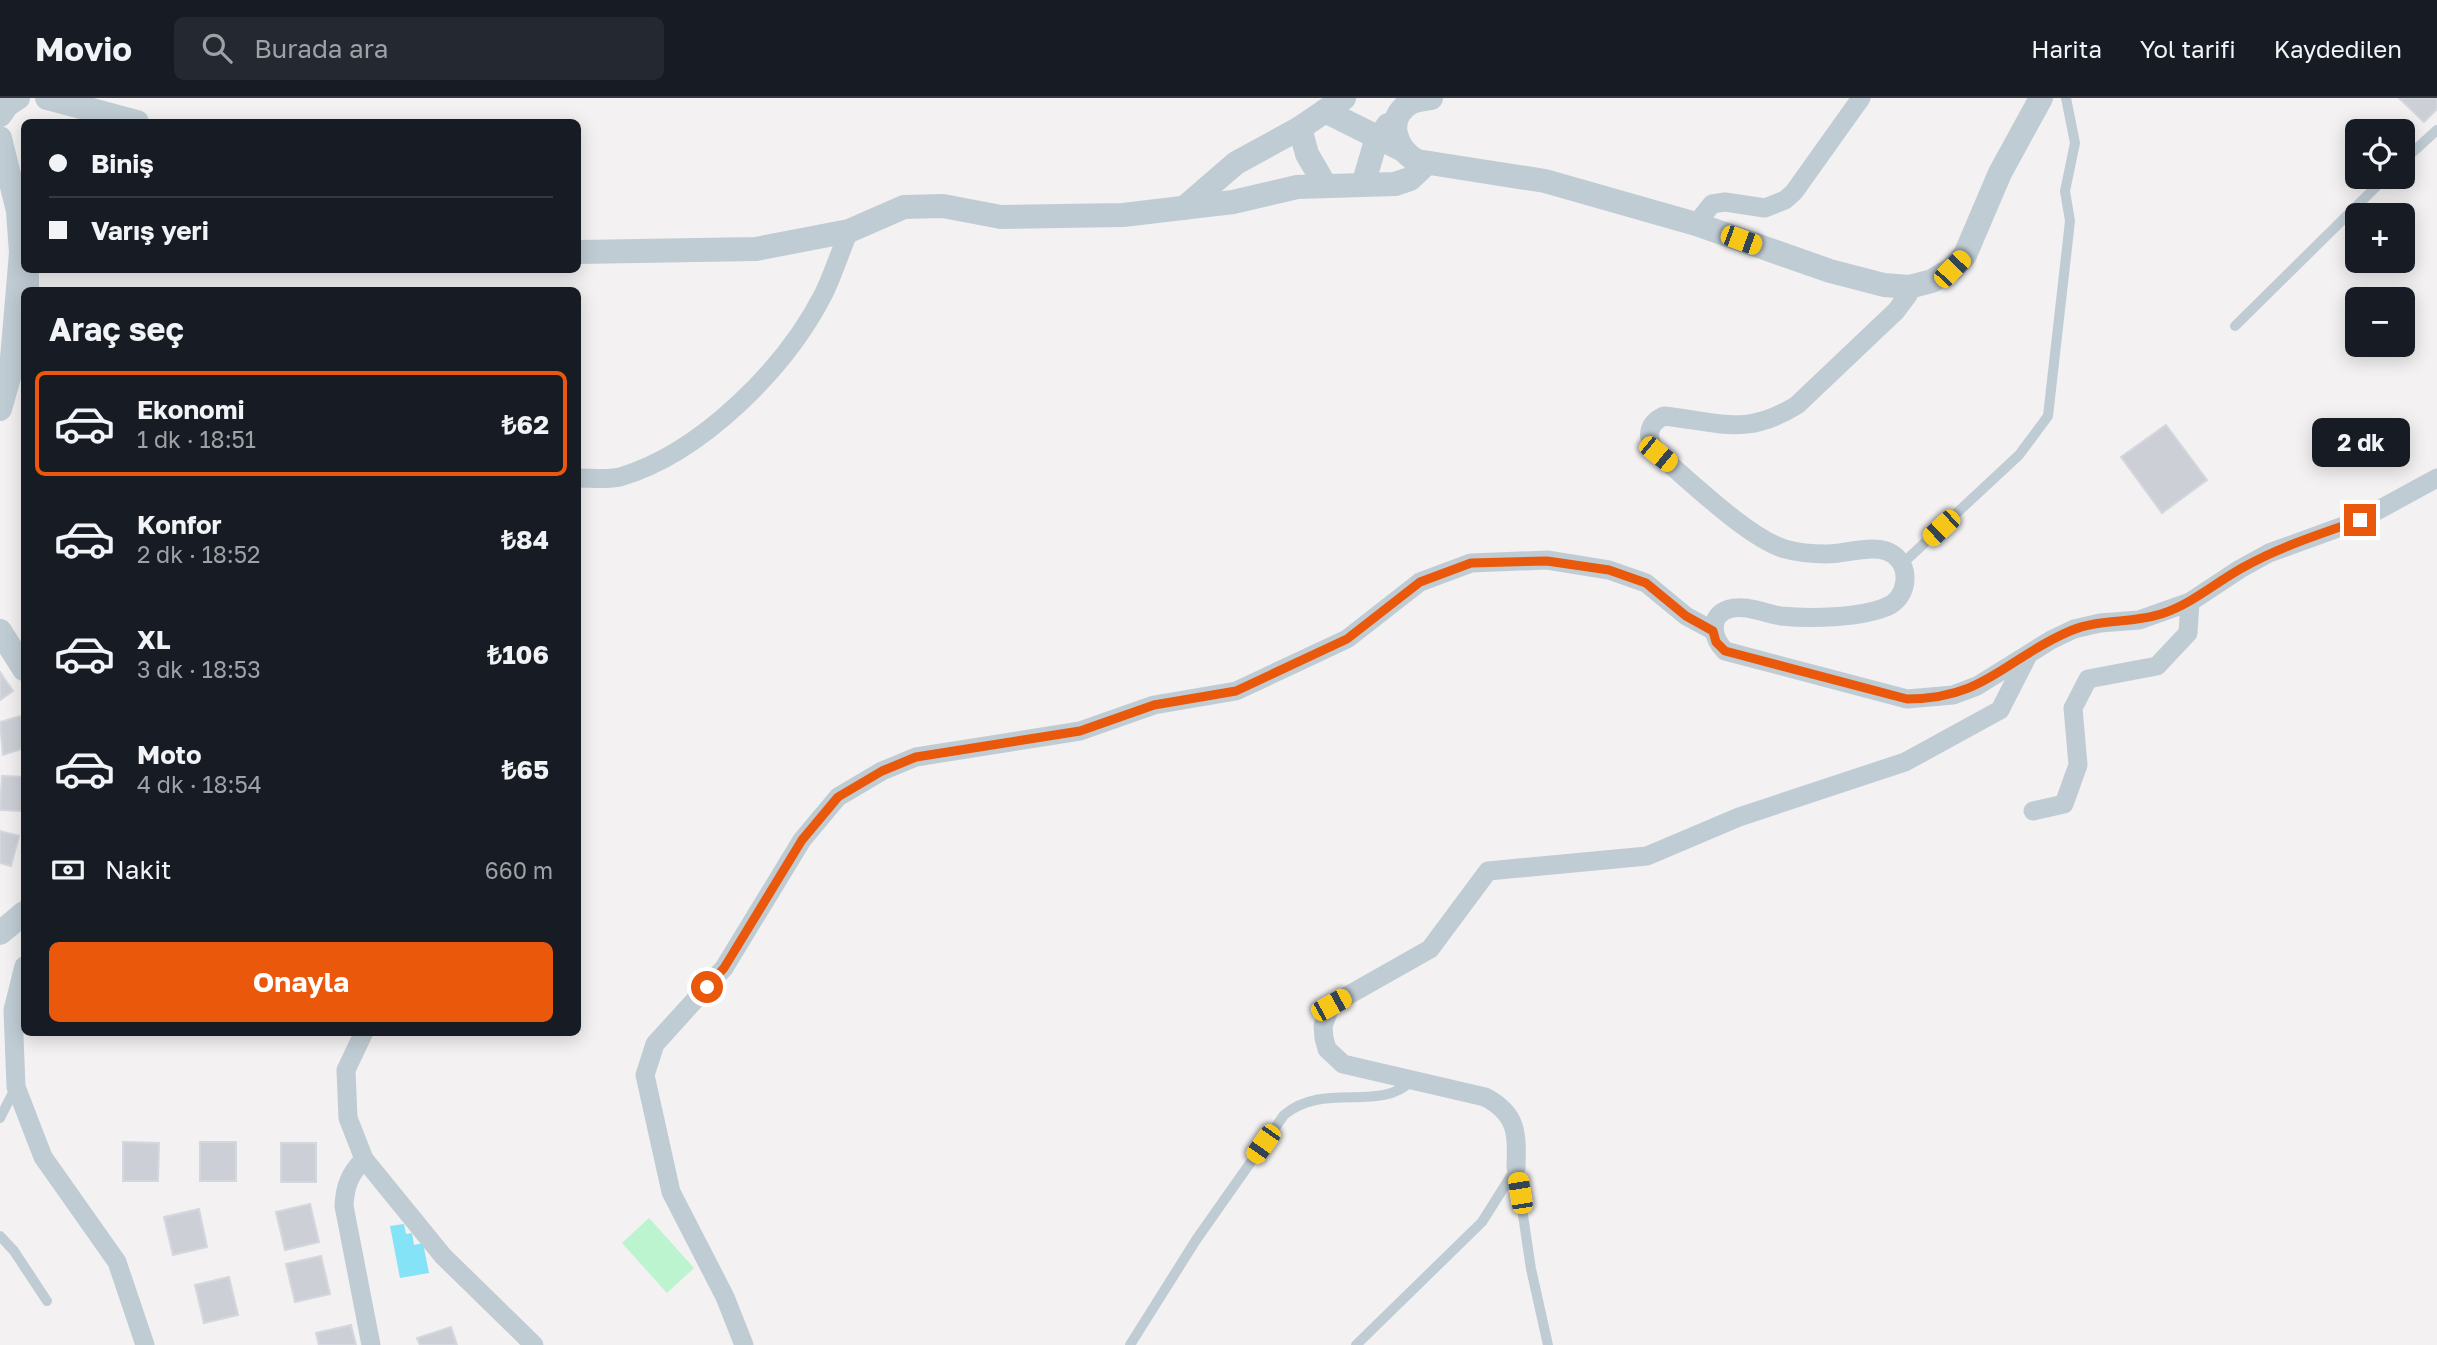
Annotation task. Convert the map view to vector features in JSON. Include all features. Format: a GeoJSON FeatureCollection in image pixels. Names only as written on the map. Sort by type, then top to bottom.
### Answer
{"type":"FeatureCollection","features":[{"type":"Feature","properties":{"kind":"street"},"geometry":{"type":"LineString","coordinates":[[0,114],[17,98]]}},
{"type":"Feature","properties":{"kind":"street"},"geometry":{"type":"LineString","coordinates":[[47,98],[126,119]]}},
{"type":"Feature","properties":{"kind":"street"},"geometry":{"type":"LineString","coordinates":[[1363,185],[1371,154],[1396,137],[1398,116],[1412,102],[1431,98]]}},
{"type":"Feature","properties":{"kind":"street"},"geometry":{"type":"LineString","coordinates":[[1696,224],[1706,209],[1719,202],[1765,208],[1785,200],[1794,192],[1861,98]]}},
{"type":"Feature","properties":{"kind":"street"},"geometry":{"type":"LineString","coordinates":[[1184,208],[1236,163],[1300,128],[1335,104],[1408,156],[1427,163],[1545,181],[1696,224],[1830,271],[1884,285],[1909,287],[1932,281],[1952,269],[1965,255],[2000,173],[2041,98]]}},
{"type":"Feature","properties":{"kind":"street"},"geometry":{"type":"LineString","coordinates":[[1300,128],[1307,154],[1325,185]]}},
{"type":"Feature","properties":{"kind":"street"},"geometry":{"type":"LineString","coordinates":[[0,138],[21,229]]}},
{"type":"Feature","properties":{"kind":"street"},"geometry":{"type":"LineString","coordinates":[[581,252],[756,249],[849,231],[904,207],[943,206],[1001,217],[1058,218],[1184,208],[1233,202],[1297,187],[1403,182],[1427,163]]}},
{"type":"Feature","properties":{"kind":"street"},"geometry":{"type":"LineString","coordinates":[[581,478],[617,478],[652,465],[734,408],[791,346],[823,295],[849,231]]}},
{"type":"Feature","properties":{"kind":"street"},"geometry":{"type":"LineString","coordinates":[[1909,287],[1908,295],[1896,311],[1797,405],[1781,415],[1746,426],[1664,416],[1652,424],[1648,436],[1658,454],[1766,541],[1803,553],[1829,554],[1880,549],[1894,554],[1902,564],[1906,577],[1903,592],[1893,604],[1879,610],[1807,618],[1740,608],[1729,609],[1720,614],[1713,631],[1716,642],[1725,651],[1907,699],[1953,695],[1977,686],[2051,639],[2074,629],[2100,623],[2139,620],[2190,602],[2269,553],[2360,520],[2437,478]]}},
{"type":"Feature","properties":{"kind":"street"},"geometry":{"type":"LineString","coordinates":[[0,409],[11,370],[21,295]]}},
{"type":"Feature","properties":{"kind":"street"},"geometry":{"type":"LineString","coordinates":[[744,1345],[725,1297],[671,1192],[645,1075],[656,1044],[724,968],[802,840],[838,797],[882,771],[916,757],[1080,731],[1154,705],[1236,691],[1347,639],[1420,582],[1471,563],[1547,561],[1609,570],[1646,583],[1686,616],[1713,631]]}},
{"type":"Feature","properties":{"kind":"street"},"geometry":{"type":"LineString","coordinates":[[2033,811],[2064,804],[2078,765],[2073,708],[2088,679],[2157,666],[2188,632],[2190,602]]}},
{"type":"Feature","properties":{"kind":"street"},"geometry":{"type":"LineString","coordinates":[[0,631],[21,663]]}},
{"type":"Feature","properties":{"kind":"street"},"geometry":{"type":"LineString","coordinates":[[1516,1168],[1517,1139],[1514,1126],[1507,1113],[1497,1104],[1485,1097],[1343,1064],[1334,1057],[1324,1038],[1326,1014],[1331,1005],[1430,948],[1488,871],[1647,856],[1739,817],[1905,762],[2000,710],[2028,656]]}},
{"type":"Feature","properties":{"kind":"street"},"geometry":{"type":"LineString","coordinates":[[0,933],[21,916]]}},
{"type":"Feature","properties":{"kind":"street"},"geometry":{"type":"LineString","coordinates":[[21,977],[12,1010],[16,1087],[43,1157],[117,1262],[145,1345]]}},
{"type":"Feature","properties":{"kind":"street"},"geometry":{"type":"LineString","coordinates":[[362,1036],[346,1070],[348,1118],[364,1159],[443,1256],[534,1345]]}},
{"type":"Feature","properties":{"kind":"street"},"geometry":{"type":"LineString","coordinates":[[364,1159],[345,1186],[344,1206],[371,1345]]}},
{"type":"Feature","properties":{"kind":"lane"},"geometry":{"type":"LineString","coordinates":[[1902,564],[2019,455],[2048,416],[2070,221],[2065,191],[2075,143],[2066,98]]}},
{"type":"Feature","properties":{"kind":"lane"},"geometry":{"type":"LineString","coordinates":[[2415,149],[2437,130]]}},
{"type":"Feature","properties":{"kind":"lane"},"geometry":{"type":"LineString","coordinates":[[2235,326],[2374,189]]}},
{"type":"Feature","properties":{"kind":"lane"},"geometry":{"type":"LineString","coordinates":[[1130,1345],[1196,1240],[1284,1115],[1317,1098],[1386,1095],[1400,1090],[1411,1081]]}},
{"type":"Feature","properties":{"kind":"lane"},"geometry":{"type":"LineString","coordinates":[[0,1118],[16,1087]]}},
{"type":"Feature","properties":{"kind":"lane"},"geometry":{"type":"LineString","coordinates":[[1356,1345],[1482,1222],[1516,1168]]}},
{"type":"Feature","properties":{"kind":"lane"},"geometry":{"type":"LineString","coordinates":[[1516,1168],[1531,1269],[1548,1345]]}},
{"type":"Feature","properties":{"kind":"lane"},"geometry":{"type":"LineString","coordinates":[[0,1236],[14,1251],[47,1301]]}},
{"type":"Feature","properties":{"kind":"green space"},"geometry":{"type":"Polygon","coordinates":[[[649,1218],[694,1268],[667,1293],[622,1243],[649,1218]]]}},
{"type":"Feature","properties":{"kind":"water"},"geometry":{"type":"Polygon","coordinates":[[[404,1224],[406,1234],[412,1233],[414,1245],[423,1243],[429,1273],[400,1278],[390,1226],[404,1224]]]}},
{"type":"Feature","properties":{"kind":"building"},"geometry":{"type":"Polygon","coordinates":[[[2399,98],[2437,98],[2437,109],[2424,122],[2399,98]]]}},
{"type":"Feature","properties":{"kind":"building"},"geometry":{"type":"Polygon","coordinates":[[[2166,425],[2207,480],[2162,513],[2121,457],[2166,425]]]}},
{"type":"Feature","properties":{"kind":"building"},"geometry":{"type":"Polygon","coordinates":[[[0,672],[13,691],[0,700],[0,672]]]}},
{"type":"Feature","properties":{"kind":"building"},"geometry":{"type":"Polygon","coordinates":[[[21,716],[21,749],[3,755],[0,722],[21,716]]]}},
{"type":"Feature","properties":{"kind":"building"},"geometry":{"type":"Polygon","coordinates":[[[2,776],[21,777],[21,811],[0,810],[2,776]]]}},
{"type":"Feature","properties":{"kind":"building"},"geometry":{"type":"Polygon","coordinates":[[[0,831],[19,836],[11,866],[0,863],[0,831]]]}},
{"type":"Feature","properties":{"kind":"building"},"geometry":{"type":"Polygon","coordinates":[[[123,1142],[159,1143],[158,1181],[123,1181],[123,1142]]]}},
{"type":"Feature","properties":{"kind":"building"},"geometry":{"type":"Polygon","coordinates":[[[200,1142],[236,1142],[236,1181],[200,1181],[200,1142]]]}},
{"type":"Feature","properties":{"kind":"building"},"geometry":{"type":"Polygon","coordinates":[[[281,1143],[316,1143],[316,1182],[281,1182],[281,1143]]]}},
{"type":"Feature","properties":{"kind":"building"},"geometry":{"type":"Polygon","coordinates":[[[310,1204],[319,1242],[285,1250],[276,1212],[310,1204]]]}},
{"type":"Feature","properties":{"kind":"building"},"geometry":{"type":"Polygon","coordinates":[[[199,1209],[207,1247],[173,1255],[164,1217],[199,1209]]]}},
{"type":"Feature","properties":{"kind":"building"},"geometry":{"type":"Polygon","coordinates":[[[321,1256],[330,1294],[295,1302],[286,1264],[321,1256]]]}},
{"type":"Feature","properties":{"kind":"building"},"geometry":{"type":"Polygon","coordinates":[[[229,1277],[238,1315],[204,1323],[195,1285],[229,1277]]]}},
{"type":"Feature","properties":{"kind":"building"},"geometry":{"type":"Polygon","coordinates":[[[351,1325],[356,1345],[319,1345],[316,1333],[351,1325]]]}},
{"type":"Feature","properties":{"kind":"building"},"geometry":{"type":"Polygon","coordinates":[[[451,1327],[457,1345],[420,1345],[417,1338],[451,1327]]]}},
{"type":"Feature","properties":{"kind":"route"},"geometry":{"type":"LineString","coordinates":[[707,987],[724,968],[802,840],[838,797],[882,771],[916,757],[1080,731],[1154,705],[1236,691],[1347,639],[1420,582],[1471,563],[1547,561],[1609,570],[1646,583],[1686,616],[1713,631],[1716,642],[1725,651],[1907,699],[1931,699],[1953,695],[1977,686],[2051,639],[2074,629],[2100,623],[2139,620],[2177,608],[2269,553],[2360,520]]}}]}
